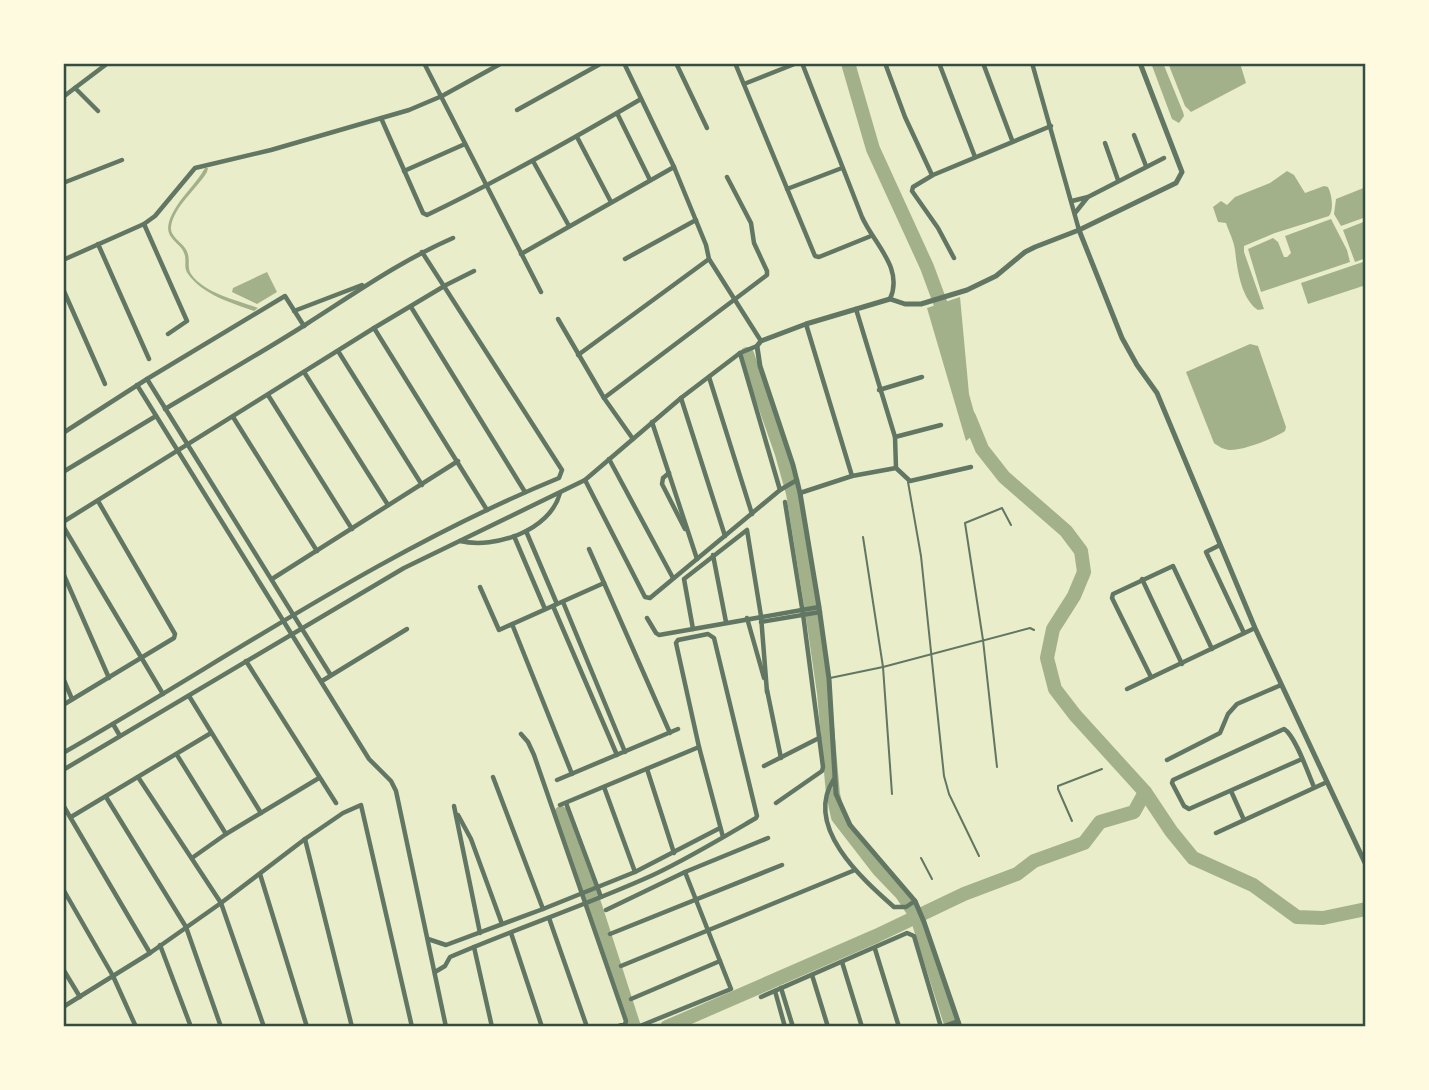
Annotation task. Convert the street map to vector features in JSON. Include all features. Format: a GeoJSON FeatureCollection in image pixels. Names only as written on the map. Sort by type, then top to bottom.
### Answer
{"type":"FeatureCollection","features":[{"type":"Feature","properties":{"kind":"street"},"geometry":{"type":"LineString","coordinates":[[63,96],[108,63]]}},
{"type":"Feature","properties":{"kind":"street"},"geometry":{"type":"LineString","coordinates":[[424,63],[541,292]]}},
{"type":"Feature","properties":{"kind":"street"},"geometry":{"type":"LineString","coordinates":[[63,260],[144,224],[155,216],[192,170],[409,110],[442,96],[502,63]]}},
{"type":"Feature","properties":{"kind":"street"},"geometry":{"type":"LineString","coordinates":[[517,110],[602,63]]}},
{"type":"Feature","properties":{"kind":"street"},"geometry":{"type":"LineString","coordinates":[[624,63],[674,167],[709,259],[759,343],[760,366],[794,481],[800,493],[822,771],[776,803]]}},
{"type":"Feature","properties":{"kind":"street"},"geometry":{"type":"LineString","coordinates":[[676,63],[707,128]]}},
{"type":"Feature","properties":{"kind":"street"},"geometry":{"type":"LineString","coordinates":[[735,63],[817,257],[871,236]]}},
{"type":"Feature","properties":{"kind":"street"},"geometry":{"type":"LineString","coordinates":[[744,84],[799,63],[871,236],[893,268],[895,278],[890,299]]}},
{"type":"Feature","properties":{"kind":"street"},"geometry":{"type":"LineString","coordinates":[[885,63],[905,117],[933,175]]}},
{"type":"Feature","properties":{"kind":"street"},"geometry":{"type":"LineString","coordinates":[[939,63],[975,157]]}},
{"type":"Feature","properties":{"kind":"street"},"geometry":{"type":"LineString","coordinates":[[983,63],[1012,141]]}},
{"type":"Feature","properties":{"kind":"street"},"geometry":{"type":"LineString","coordinates":[[1032,63],[1079,230],[1122,338],[1157,393],[1255,628],[1366,865]]}},
{"type":"Feature","properties":{"kind":"street"},"geometry":{"type":"LineString","coordinates":[[63,769],[248,664],[404,568],[585,480],[681,398],[759,343],[806,324],[890,299],[905,304],[922,304],[967,290],[996,276],[1025,252],[1079,230],[1180,179],[1182,172],[1140,63]]}},
{"type":"Feature","properties":{"kind":"street"},"geometry":{"type":"LineString","coordinates":[[75,88],[98,111]]}},
{"type":"Feature","properties":{"kind":"street"},"geometry":{"type":"LineString","coordinates":[[381,118],[423,213],[427,215],[486,187],[641,99]]}},
{"type":"Feature","properties":{"kind":"street"},"geometry":{"type":"LineString","coordinates":[[617,113],[650,180]]}},
{"type":"Feature","properties":{"kind":"street"},"geometry":{"type":"LineString","coordinates":[[954,258],[938,228],[912,191],[914,186],[933,175],[1051,126]]}},
{"type":"Feature","properties":{"kind":"street"},"geometry":{"type":"LineString","coordinates":[[1134,135],[1146,166]]}},
{"type":"Feature","properties":{"kind":"street"},"geometry":{"type":"LineString","coordinates":[[577,137],[611,202]]}},
{"type":"Feature","properties":{"kind":"street"},"geometry":{"type":"LineString","coordinates":[[1105,143],[1118,180]]}},
{"type":"Feature","properties":{"kind":"street"},"geometry":{"type":"LineString","coordinates":[[404,171],[465,144]]}},
{"type":"Feature","properties":{"kind":"street"},"geometry":{"type":"LineString","coordinates":[[1076,212],[1086,199],[1164,158]]}},
{"type":"Feature","properties":{"kind":"street"},"geometry":{"type":"LineString","coordinates":[[63,183],[122,160]]}},
{"type":"Feature","properties":{"kind":"street"},"geometry":{"type":"LineString","coordinates":[[533,161],[569,226]]}},
{"type":"Feature","properties":{"kind":"street"},"geometry":{"type":"LineString","coordinates":[[521,254],[674,167]]}},
{"type":"Feature","properties":{"kind":"street"},"geometry":{"type":"LineString","coordinates":[[787,189],[842,168]]}},
{"type":"Feature","properties":{"kind":"street"},"geometry":{"type":"LineString","coordinates":[[604,398],[764,278],[767,271],[754,243],[753,228],[727,177]]}},
{"type":"Feature","properties":{"kind":"street"},"geometry":{"type":"LineString","coordinates":[[1072,201],[1086,199]]}},
{"type":"Feature","properties":{"kind":"street"},"geometry":{"type":"LineString","coordinates":[[625,259],[696,220]]}},
{"type":"Feature","properties":{"kind":"street"},"geometry":{"type":"LineString","coordinates":[[144,224],[187,321],[168,334]]}},
{"type":"Feature","properties":{"kind":"street"},"geometry":{"type":"LineString","coordinates":[[165,409],[422,251],[453,237]]}},
{"type":"Feature","properties":{"kind":"street"},"geometry":{"type":"LineString","coordinates":[[98,244],[149,359]]}},
{"type":"Feature","properties":{"kind":"street"},"geometry":{"type":"LineString","coordinates":[[63,753],[391,558],[559,478],[562,470],[422,251]]}},
{"type":"Feature","properties":{"kind":"street"},"geometry":{"type":"LineString","coordinates":[[578,355],[709,259]]}},
{"type":"Feature","properties":{"kind":"street"},"geometry":{"type":"LineString","coordinates":[[163,694],[63,525],[374,328],[474,271]]}},
{"type":"Feature","properties":{"kind":"street"},"geometry":{"type":"LineString","coordinates":[[295,311],[371,282]]}},
{"type":"Feature","properties":{"kind":"street"},"geometry":{"type":"LineString","coordinates":[[63,289],[105,384]]}},
{"type":"Feature","properties":{"kind":"street"},"geometry":{"type":"LineString","coordinates":[[63,433],[285,296],[304,326]]}},
{"type":"Feature","properties":{"kind":"street"},"geometry":{"type":"LineString","coordinates":[[411,307],[525,492]]}},
{"type":"Feature","properties":{"kind":"street"},"geometry":{"type":"LineString","coordinates":[[856,309],[895,437],[896,468],[907,479],[919,480],[971,467]]}},
{"type":"Feature","properties":{"kind":"street"},"geometry":{"type":"LineString","coordinates":[[558,319],[604,398],[633,439]]}},
{"type":"Feature","properties":{"kind":"street"},"geometry":{"type":"LineString","coordinates":[[806,324],[852,475]]}},
{"type":"Feature","properties":{"kind":"street"},"geometry":{"type":"LineString","coordinates":[[374,328],[487,510]]}},
{"type":"Feature","properties":{"kind":"street"},"geometry":{"type":"LineString","coordinates":[[338,352],[422,485]]}},
{"type":"Feature","properties":{"kind":"street"},"geometry":{"type":"LineString","coordinates":[[740,354],[781,489]]}},
{"type":"Feature","properties":{"kind":"street"},"geometry":{"type":"LineString","coordinates":[[304,372],[388,505]]}},
{"type":"Feature","properties":{"kind":"street"},"geometry":{"type":"LineString","coordinates":[[709,377],[752,514]]}},
{"type":"Feature","properties":{"kind":"street"},"geometry":{"type":"LineString","coordinates":[[879,390],[922,377]]}},
{"type":"Feature","properties":{"kind":"street"},"geometry":{"type":"LineString","coordinates":[[147,379],[330,674]]}},
{"type":"Feature","properties":{"kind":"street"},"geometry":{"type":"LineString","coordinates":[[137,385],[369,759],[391,781],[396,791],[446,1027]]}},
{"type":"Feature","properties":{"kind":"street"},"geometry":{"type":"LineString","coordinates":[[268,395],[352,528]]}},
{"type":"Feature","properties":{"kind":"street"},"geometry":{"type":"LineString","coordinates":[[681,398],[725,536]]}},
{"type":"Feature","properties":{"kind":"street"},"geometry":{"type":"LineString","coordinates":[[63,472],[156,416]]}},
{"type":"Feature","properties":{"kind":"street"},"geometry":{"type":"LineString","coordinates":[[233,417],[317,551]]}},
{"type":"Feature","properties":{"kind":"street"},"geometry":{"type":"LineString","coordinates":[[652,422],[697,559]]}},
{"type":"Feature","properties":{"kind":"street"},"geometry":{"type":"LineString","coordinates":[[895,437],[941,425]]}},
{"type":"Feature","properties":{"kind":"street"},"geometry":{"type":"LineString","coordinates":[[609,459],[674,579]]}},
{"type":"Feature","properties":{"kind":"street"},"geometry":{"type":"LineString","coordinates":[[272,579],[458,461]]}},
{"type":"Feature","properties":{"kind":"street"},"geometry":{"type":"LineString","coordinates":[[800,493],[852,475],[896,468]]}},
{"type":"Feature","properties":{"kind":"street"},"geometry":{"type":"LineString","coordinates":[[668,473],[662,481],[665,493],[690,535]]}},
{"type":"Feature","properties":{"kind":"street"},"geometry":{"type":"LineString","coordinates":[[585,480],[645,597],[650,598],[794,481]]}},
{"type":"Feature","properties":{"kind":"street"},"geometry":{"type":"LineString","coordinates":[[459,541],[489,543],[514,536],[552,511],[561,492]]}},
{"type":"Feature","properties":{"kind":"street"},"geometry":{"type":"LineString","coordinates":[[63,705],[141,656],[174,639],[174,630],[98,501]]}},
{"type":"Feature","properties":{"kind":"street"},"geometry":{"type":"LineString","coordinates":[[761,997],[907,933],[914,936],[942,1027],[958,1023],[921,914],[910,904],[850,825],[835,794],[829,679],[785,502]]}},
{"type":"Feature","properties":{"kind":"street"},"geometry":{"type":"LineString","coordinates":[[526,530],[617,755]]}},
{"type":"Feature","properties":{"kind":"street"},"geometry":{"type":"LineString","coordinates":[[693,629],[684,583],[687,575],[745,530],[749,532],[761,619],[767,692]]}},
{"type":"Feature","properties":{"kind":"street"},"geometry":{"type":"LineString","coordinates":[[514,536],[545,609]]}},
{"type":"Feature","properties":{"kind":"street"},"geometry":{"type":"LineString","coordinates":[[1220,545],[1206,552],[1244,634]]}},
{"type":"Feature","properties":{"kind":"street"},"geometry":{"type":"LineString","coordinates":[[589,549],[670,733]]}},
{"type":"Feature","properties":{"kind":"street"},"geometry":{"type":"LineString","coordinates":[[713,555],[726,622]]}},
{"type":"Feature","properties":{"kind":"street"},"geometry":{"type":"LineString","coordinates":[[1152,677],[1112,598],[1112,594],[1142,579],[1173,566],[1212,649]]}},
{"type":"Feature","properties":{"kind":"street"},"geometry":{"type":"LineString","coordinates":[[63,573],[109,678]]}},
{"type":"Feature","properties":{"kind":"street"},"geometry":{"type":"LineString","coordinates":[[1142,579],[1182,664]]}},
{"type":"Feature","properties":{"kind":"street"},"geometry":{"type":"LineString","coordinates":[[480,587],[499,630],[604,583]]}},
{"type":"Feature","properties":{"kind":"street"},"geometry":{"type":"LineString","coordinates":[[557,604],[625,752]]}},
{"type":"Feature","properties":{"kind":"street"},"geometry":{"type":"LineString","coordinates":[[648,618],[659,635],[747,618],[761,619],[811,610]]}},
{"type":"Feature","properties":{"kind":"street"},"geometry":{"type":"LineString","coordinates":[[747,618],[781,758]]}},
{"type":"Feature","properties":{"kind":"street"},"geometry":{"type":"LineString","coordinates":[[512,624],[572,774]]}},
{"type":"Feature","properties":{"kind":"street"},"geometry":{"type":"LineString","coordinates":[[1127,689],[1255,628]]}},
{"type":"Feature","properties":{"kind":"street"},"geometry":{"type":"LineString","coordinates":[[321,681],[407,629]]}},
{"type":"Feature","properties":{"kind":"street"},"geometry":{"type":"LineString","coordinates":[[435,972],[445,965],[450,957],[652,875],[723,837],[756,818],[714,638],[708,634],[676,641],[699,747],[723,837]]}},
{"type":"Feature","properties":{"kind":"street"},"geometry":{"type":"LineString","coordinates":[[248,664],[336,803]]}},
{"type":"Feature","properties":{"kind":"street"},"geometry":{"type":"LineString","coordinates":[[63,678],[72,699]]}},
{"type":"Feature","properties":{"kind":"street"},"geometry":{"type":"LineString","coordinates":[[1167,760],[1220,733],[1228,714],[1237,704],[1281,685]]}},
{"type":"Feature","properties":{"kind":"street"},"geometry":{"type":"LineString","coordinates":[[189,696],[261,813]]}},
{"type":"Feature","properties":{"kind":"street"},"geometry":{"type":"LineString","coordinates":[[113,724],[120,736]]}},
{"type":"Feature","properties":{"kind":"street"},"geometry":{"type":"LineString","coordinates":[[557,780],[678,729]]}},
{"type":"Feature","properties":{"kind":"street"},"geometry":{"type":"LineString","coordinates":[[1302,759],[1201,805],[1186,809],[1172,782],[1284,729],[1302,759],[1314,788]]}},
{"type":"Feature","properties":{"kind":"street"},"geometry":{"type":"LineString","coordinates":[[71,817],[211,733]]}},
{"type":"Feature","properties":{"kind":"street"},"geometry":{"type":"LineString","coordinates":[[521,734],[534,755],[587,903],[625,1024],[616,1027]]}},
{"type":"Feature","properties":{"kind":"street"},"geometry":{"type":"LineString","coordinates":[[764,766],[819,738]]}},
{"type":"Feature","properties":{"kind":"street"},"geometry":{"type":"LineString","coordinates":[[560,805],[699,747]]}},
{"type":"Feature","properties":{"kind":"street"},"geometry":{"type":"LineString","coordinates":[[177,755],[226,834]]}},
{"type":"Feature","properties":{"kind":"street"},"geometry":{"type":"LineString","coordinates":[[647,769],[674,853]]}},
{"type":"Feature","properties":{"kind":"street"},"geometry":{"type":"LineString","coordinates":[[138,777],[221,903],[264,1027]]}},
{"type":"Feature","properties":{"kind":"street"},"geometry":{"type":"LineString","coordinates":[[493,777],[543,909]]}},
{"type":"Feature","properties":{"kind":"street"},"geometry":{"type":"LineString","coordinates":[[192,858],[226,834],[319,778]]}},
{"type":"Feature","properties":{"kind":"street"},"geometry":{"type":"LineString","coordinates":[[833,780],[825,794],[824,807],[828,825],[855,870],[894,907],[910,904]]}},
{"type":"Feature","properties":{"kind":"street"},"geometry":{"type":"LineString","coordinates":[[1216,833],[1327,782]]}},
{"type":"Feature","properties":{"kind":"street"},"geometry":{"type":"LineString","coordinates":[[604,787],[635,872]]}},
{"type":"Feature","properties":{"kind":"street"},"geometry":{"type":"LineString","coordinates":[[1231,791],[1244,820]]}},
{"type":"Feature","properties":{"kind":"street"},"geometry":{"type":"LineString","coordinates":[[106,797],[186,927],[221,1027]]}},
{"type":"Feature","properties":{"kind":"street"},"geometry":{"type":"LineString","coordinates":[[566,803],[599,898]]}},
{"type":"Feature","properties":{"kind":"street"},"geometry":{"type":"LineString","coordinates":[[63,805],[150,953]]}},
{"type":"Feature","properties":{"kind":"street"},"geometry":{"type":"LineString","coordinates":[[63,1007],[150,953],[304,839],[343,813],[361,805],[412,1027]]}},
{"type":"Feature","properties":{"kind":"street"},"geometry":{"type":"LineString","coordinates":[[454,806],[471,839],[502,924]]}},
{"type":"Feature","properties":{"kind":"street"},"geometry":{"type":"LineString","coordinates":[[457,811],[460,840],[480,933]]}},
{"type":"Feature","properties":{"kind":"street"},"geometry":{"type":"LineString","coordinates":[[428,939],[446,946],[635,872],[720,828]]}},
{"type":"Feature","properties":{"kind":"street"},"geometry":{"type":"LineString","coordinates":[[606,910],[768,838]]}},
{"type":"Feature","properties":{"kind":"street"},"geometry":{"type":"LineString","coordinates":[[304,839],[352,1027]]}},
{"type":"Feature","properties":{"kind":"street"},"geometry":{"type":"LineString","coordinates":[[610,934],[782,865]]}},
{"type":"Feature","properties":{"kind":"street"},"geometry":{"type":"LineString","coordinates":[[621,966],[855,870]]}},
{"type":"Feature","properties":{"kind":"street"},"geometry":{"type":"LineString","coordinates":[[640,1026],[731,989],[685,873]]}},
{"type":"Feature","properties":{"kind":"street"},"geometry":{"type":"LineString","coordinates":[[260,874],[306,1027]]}},
{"type":"Feature","properties":{"kind":"street"},"geometry":{"type":"LineString","coordinates":[[63,889],[113,976],[136,1027]]}},
{"type":"Feature","properties":{"kind":"street"},"geometry":{"type":"LineString","coordinates":[[549,918],[587,1027]]}},
{"type":"Feature","properties":{"kind":"street"},"geometry":{"type":"LineString","coordinates":[[511,933],[542,1027]]}},
{"type":"Feature","properties":{"kind":"street"},"geometry":{"type":"LineString","coordinates":[[160,946],[191,1027]]}},
{"type":"Feature","properties":{"kind":"street"},"geometry":{"type":"LineString","coordinates":[[446,946],[450,957]]}},
{"type":"Feature","properties":{"kind":"street"},"geometry":{"type":"LineString","coordinates":[[474,947],[494,1027]]}},
{"type":"Feature","properties":{"kind":"street"},"geometry":{"type":"LineString","coordinates":[[875,949],[899,1027]]}},
{"type":"Feature","properties":{"kind":"street"},"geometry":{"type":"LineString","coordinates":[[631,999],[720,961]]}},
{"type":"Feature","properties":{"kind":"street"},"geometry":{"type":"LineString","coordinates":[[842,962],[862,1027]]}},
{"type":"Feature","properties":{"kind":"street"},"geometry":{"type":"LineString","coordinates":[[63,969],[80,997]]}},
{"type":"Feature","properties":{"kind":"street"},"geometry":{"type":"LineString","coordinates":[[812,975],[828,1027]]}},
{"type":"Feature","properties":{"kind":"street"},"geometry":{"type":"LineString","coordinates":[[778,990],[785,1027]]}},
{"type":"Feature","properties":{"kind":"street"},"geometry":{"type":"LineString","coordinates":[[778,990],[793,1027]]}},
{"type":"Feature","properties":{"kind":"lane"},"geometry":{"type":"LineString","coordinates":[[907,479],[921,556],[945,783],[979,856]]}},
{"type":"Feature","properties":{"kind":"lane"},"geometry":{"type":"LineString","coordinates":[[997,767],[983,640],[965,522],[1002,508],[1011,525]]}},
{"type":"Feature","properties":{"kind":"lane"},"geometry":{"type":"LineString","coordinates":[[863,537],[883,667],[892,794]]}},
{"type":"Feature","properties":{"kind":"lane"},"geometry":{"type":"LineString","coordinates":[[829,679],[1030,628],[1034,630]]}},
{"type":"Feature","properties":{"kind":"lane"},"geometry":{"type":"LineString","coordinates":[[1072,821],[1058,788],[1102,769]]}},
{"type":"Feature","properties":{"kind":"lane"},"geometry":{"type":"LineString","coordinates":[[921,858],[932,879]]}},
{"type":"Feature","properties":{"kind":"shaded area"},"geometry":{"type":"Polygon","coordinates":[[[1151,63],[1163,63],[1183,112],[1184,116],[1179,123],[1172,119],[1151,63]]]}},
{"type":"Feature","properties":{"kind":"shaded area"},"geometry":{"type":"Polygon","coordinates":[[[1168,63],[1240,63],[1246,83],[1191,112],[1185,106],[1168,63]]]}},
{"type":"Feature","properties":{"kind":"shaded area"},"geometry":{"type":"Polygon","coordinates":[[[205,168],[208,168],[207,172],[176,212],[171,227],[172,233],[185,248],[191,274],[197,281],[222,295],[258,308],[254,311],[218,297],[194,281],[186,271],[182,249],[170,234],[168,227],[172,215],[205,168]]]}},
{"type":"Feature","properties":{"kind":"shaded area"},"geometry":{"type":"Polygon","coordinates":[[[1287,171],[1294,175],[1305,193],[1328,187],[1332,210],[1329,216],[1244,246],[1264,309],[1258,310],[1244,291],[1234,243],[1226,223],[1218,222],[1213,207],[1221,201],[1227,205],[1235,197],[1270,183],[1287,171]]]}},
{"type":"Feature","properties":{"kind":"shaded area"},"geometry":{"type":"Polygon","coordinates":[[[1366,187],[1366,217],[1341,226],[1334,214],[1336,199],[1366,187]]]}},
{"type":"Feature","properties":{"kind":"shaded area"},"geometry":{"type":"Polygon","coordinates":[[[1331,219],[1347,250],[1350,262],[1261,292],[1248,249],[1273,238],[1278,242],[1284,257],[1287,257],[1291,253],[1285,236],[1331,219]]]}},
{"type":"Feature","properties":{"kind":"shaded area"},"geometry":{"type":"Polygon","coordinates":[[[1366,221],[1366,258],[1355,262],[1343,230],[1366,221]]]}},
{"type":"Feature","properties":{"kind":"shaded area"},"geometry":{"type":"Polygon","coordinates":[[[1366,261],[1366,285],[1308,304],[1301,283],[1366,261]]]}},
{"type":"Feature","properties":{"kind":"shaded area"},"geometry":{"type":"Polygon","coordinates":[[[267,272],[277,292],[257,304],[232,292],[233,288],[267,272]]]}},
{"type":"Feature","properties":{"kind":"shaded area"},"geometry":{"type":"Polygon","coordinates":[[[960,297],[969,394],[979,430],[966,441],[927,308],[960,297]]]}},
{"type":"Feature","properties":{"kind":"shaded area"},"geometry":{"type":"Polygon","coordinates":[[[1250,344],[1258,346],[1286,427],[1285,431],[1266,441],[1228,450],[1214,443],[1186,372],[1250,344]]]}},
{"type":"Feature","properties":{"kind":"waterway"},"geometry":{"type":"LineString","coordinates":[[848,63],[873,149],[927,267],[944,313]]}},
{"type":"Feature","properties":{"kind":"waterway"},"geometry":{"type":"LineString","coordinates":[[747,354],[793,493],[824,693],[833,794],[838,817],[879,870],[902,894],[917,917],[952,1027]]}},
{"type":"Feature","properties":{"kind":"waterway"},"geometry":{"type":"LineString","coordinates":[[969,417],[982,449],[1004,477],[1066,531],[1081,551],[1084,572],[1074,596],[1053,629],[1047,658],[1055,689],[1075,715],[1145,792],[1193,858],[1253,885],[1297,917],[1323,918],[1366,909]]}},
{"type":"Feature","properties":{"kind":"waterway"},"geometry":{"type":"LineString","coordinates":[[667,1027],[876,936],[964,894],[1017,874],[1034,861],[1084,843],[1100,822],[1134,812],[1145,792]]}},
{"type":"Feature","properties":{"kind":"waterway"},"geometry":{"type":"LineString","coordinates":[[561,813],[595,906],[634,1027]]}}]}
